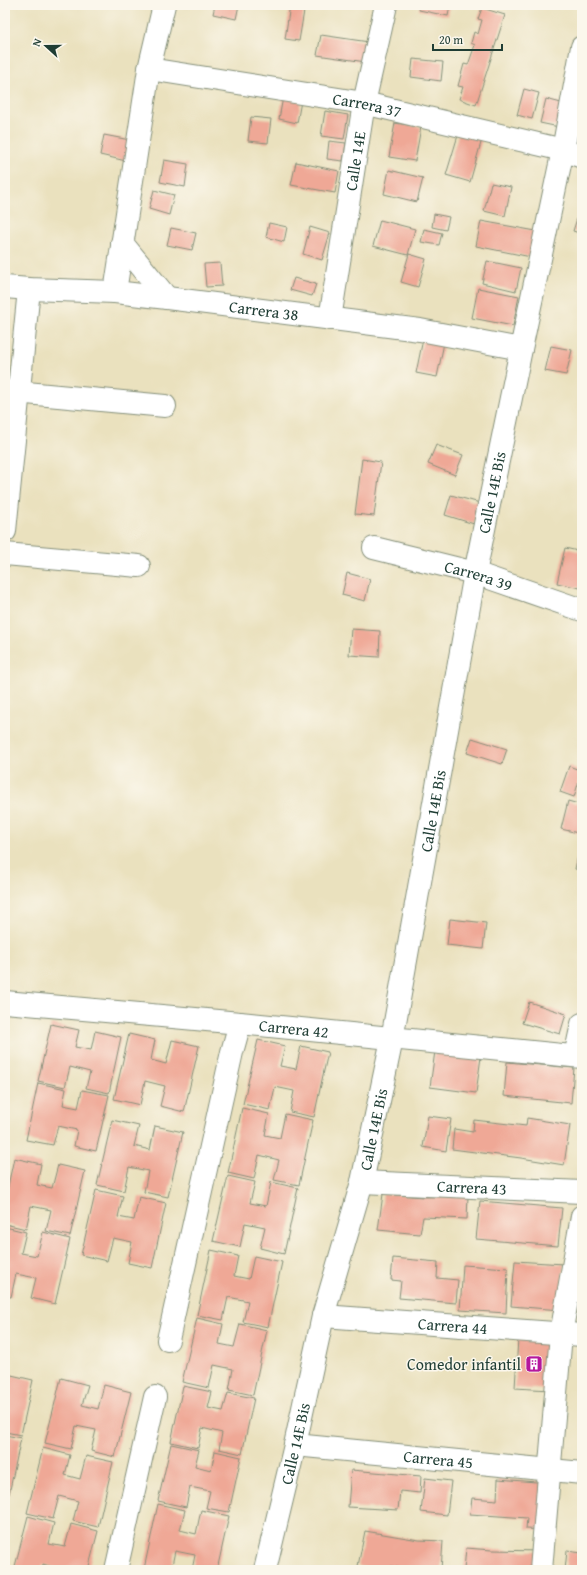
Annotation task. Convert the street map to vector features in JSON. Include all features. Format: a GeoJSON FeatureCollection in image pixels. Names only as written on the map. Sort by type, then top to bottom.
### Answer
{"type":"FeatureCollection","features":[{"type":"Feature","properties":{"kind":"street"},"geometry":{"type":"LineString","coordinates":[[115,292],[149,69],[164,5]]}},
{"type":"Feature","properties":{"kind":"street","name":"Calle 14E"},"geometry":{"type":"LineString","coordinates":[[330,319],[364,103],[386,5]]}},
{"type":"Feature","properties":{"kind":"street","name":"Calle 14E Bis"},"geometry":{"type":"LineString","coordinates":[[265,1570],[295,1445],[323,1316],[362,1182],[392,1039],[475,573],[521,349],[573,154],[582,47]]}},
{"type":"Feature","properties":{"kind":"street","name":"Carrera 37"},"geometry":{"type":"LineString","coordinates":[[149,69],[364,103],[573,154]]}},
{"type":"Feature","properties":{"kind":"street"},"geometry":{"type":"LineString","coordinates":[[122,243],[167,298]]}},
{"type":"Feature","properties":{"kind":"street","name":"Carrera 38"},"geometry":{"type":"LineString","coordinates":[[5,286],[29,290],[115,292],[167,298],[420,330],[521,349]]}},
{"type":"Feature","properties":{"kind":"street"},"geometry":{"type":"LineString","coordinates":[[5,531],[12,391],[29,290]]}},
{"type":"Feature","properties":{"kind":"street"},"geometry":{"type":"LineString","coordinates":[[12,391],[165,406]]}},
{"type":"Feature","properties":{"kind":"street","name":"Carrera 39"},"geometry":{"type":"LineString","coordinates":[[374,548],[475,573],[582,610]]}},
{"type":"Feature","properties":{"kind":"street"},"geometry":{"type":"LineString","coordinates":[[5,554],[139,566]]}},
{"type":"Feature","properties":{"kind":"street","name":"Carrera 42"},"geometry":{"type":"LineString","coordinates":[[5,1002],[579,1056]]}},
{"type":"Feature","properties":{"kind":"street"},"geometry":{"type":"LineString","coordinates":[[168,1340],[232,1052],[240,1023]]}},
{"type":"Feature","properties":{"kind":"street"},"geometry":{"type":"LineString","coordinates":[[579,1056],[582,1024]]}},
{"type":"Feature","properties":{"kind":"street","name":"Carrera 43"},"geometry":{"type":"LineString","coordinates":[[362,1182],[582,1192]]}},
{"type":"Feature","properties":{"kind":"street"},"geometry":{"type":"LineString","coordinates":[[541,1570],[548,1470],[572,1334],[582,1216]]}},
{"type":"Feature","properties":{"kind":"street","name":"Carrera 44"},"geometry":{"type":"LineString","coordinates":[[323,1316],[572,1334]]}},
{"type":"Feature","properties":{"kind":"street"},"geometry":{"type":"LineString","coordinates":[[116,1570],[155,1396]]}},
{"type":"Feature","properties":{"kind":"street","name":"Carrera 45"},"geometry":{"type":"LineString","coordinates":[[295,1445],[582,1473]]}},
{"type":"Feature","properties":{"kind":"building"},"geometry":{"type":"Polygon","coordinates":[[[215,5],[239,5],[236,19],[213,14],[215,5]]]}},
{"type":"Feature","properties":{"kind":"building"},"geometry":{"type":"Polygon","coordinates":[[[290,5],[305,5],[299,41],[285,39],[290,5]]]}},
{"type":"Feature","properties":{"kind":"building"},"geometry":{"type":"Polygon","coordinates":[[[420,5],[450,5],[448,16],[419,10],[420,5]]]}},
{"type":"Feature","properties":{"kind":"building"},"geometry":{"type":"Polygon","coordinates":[[[482,8],[505,15],[476,105],[459,99],[463,87],[458,86],[464,64],[468,65],[475,45],[471,43],[474,32],[478,34],[482,20],[478,19],[482,8]]]}},
{"type":"Feature","properties":{"kind":"building"},"geometry":{"type":"Polygon","coordinates":[[[321,35],[369,42],[366,62],[317,55],[321,35]]]}},
{"type":"Feature","properties":{"kind":"building"},"geometry":{"type":"Polygon","coordinates":[[[413,59],[443,62],[441,81],[411,77],[413,59]]]}},
{"type":"Feature","properties":{"kind":"building"},"geometry":{"type":"Polygon","coordinates":[[[524,89],[539,93],[532,119],[517,115],[524,89]]]}},
{"type":"Feature","properties":{"kind":"building"},"geometry":{"type":"Polygon","coordinates":[[[283,97],[301,101],[297,123],[279,119],[283,97]]]}},
{"type":"Feature","properties":{"kind":"building"},"geometry":{"type":"Polygon","coordinates":[[[546,99],[565,104],[559,127],[540,123],[546,99]]]}},
{"type":"Feature","properties":{"kind":"building"},"geometry":{"type":"Polygon","coordinates":[[[325,111],[348,115],[344,139],[321,136],[325,111]]]}},
{"type":"Feature","properties":{"kind":"building"},"geometry":{"type":"Polygon","coordinates":[[[251,117],[271,119],[268,143],[248,141],[251,117]]]}},
{"type":"Feature","properties":{"kind":"building"},"geometry":{"type":"Polygon","coordinates":[[[395,123],[421,127],[415,161],[389,157],[395,123]]]}},
{"type":"Feature","properties":{"kind":"building"},"geometry":{"type":"Polygon","coordinates":[[[459,132],[482,139],[470,182],[446,175],[459,132]]]}},
{"type":"Feature","properties":{"kind":"building"},"geometry":{"type":"Polygon","coordinates":[[[104,135],[130,140],[126,161],[100,155],[104,135]]]}},
{"type":"Feature","properties":{"kind":"building"},"geometry":{"type":"Polygon","coordinates":[[[329,141],[346,143],[343,161],[327,159],[329,141]]]}},
{"type":"Feature","properties":{"kind":"building"},"geometry":{"type":"Polygon","coordinates":[[[164,160],[188,164],[185,187],[160,182],[164,160]]]}},
{"type":"Feature","properties":{"kind":"building"},"geometry":{"type":"Polygon","coordinates":[[[296,162],[339,171],[335,193],[291,185],[296,162]]]}},
{"type":"Feature","properties":{"kind":"building"},"geometry":{"type":"Polygon","coordinates":[[[389,170],[423,178],[417,202],[384,194],[389,170]]]}},
{"type":"Feature","properties":{"kind":"building"},"geometry":{"type":"Polygon","coordinates":[[[491,183],[511,187],[505,216],[484,211],[491,183]]]}},
{"type":"Feature","properties":{"kind":"building"},"geometry":{"type":"Polygon","coordinates":[[[154,190],[174,195],[169,215],[149,209],[154,190]]]}},
{"type":"Feature","properties":{"kind":"building"},"geometry":{"type":"Polygon","coordinates":[[[580,209],[582,210],[582,234],[573,231],[580,209]]]}},
{"type":"Feature","properties":{"kind":"building"},"geometry":{"type":"Polygon","coordinates":[[[434,214],[449,217],[446,230],[432,227],[434,214]]]}},
{"type":"Feature","properties":{"kind":"building"},"geometry":{"type":"Polygon","coordinates":[[[380,220],[415,229],[408,255],[373,246],[380,220]]]}},
{"type":"Feature","properties":{"kind":"building"},"geometry":{"type":"Polygon","coordinates":[[[481,221],[536,231],[531,257],[476,246],[481,221]]]}},
{"type":"Feature","properties":{"kind":"building"},"geometry":{"type":"Polygon","coordinates":[[[269,223],[287,227],[284,242],[266,237],[269,223]]]}},
{"type":"Feature","properties":{"kind":"building"},"geometry":{"type":"Polygon","coordinates":[[[310,227],[330,233],[322,260],[303,254],[310,227]]]}},
{"type":"Feature","properties":{"kind":"building"},"geometry":{"type":"Polygon","coordinates":[[[171,228],[196,233],[192,250],[167,245],[171,228]]]}},
{"type":"Feature","properties":{"kind":"building"},"geometry":{"type":"Polygon","coordinates":[[[424,229],[442,233],[439,245],[421,242],[424,229]]]}},
{"type":"Feature","properties":{"kind":"building"},"geometry":{"type":"Polygon","coordinates":[[[409,254],[426,259],[418,287],[401,282],[409,254]]]}},
{"type":"Feature","properties":{"kind":"building"},"geometry":{"type":"Polygon","coordinates":[[[487,261],[521,268],[516,291],[482,283],[487,261]]]}},
{"type":"Feature","properties":{"kind":"building"},"geometry":{"type":"Polygon","coordinates":[[[220,263],[222,286],[206,287],[204,264],[220,263]]]}},
{"type":"Feature","properties":{"kind":"building"},"geometry":{"type":"Polygon","coordinates":[[[294,278],[316,284],[312,296],[290,290],[294,278]]]}},
{"type":"Feature","properties":{"kind":"building"},"geometry":{"type":"Polygon","coordinates":[[[478,288],[519,296],[513,326],[472,318],[478,288]]]}},
{"type":"Feature","properties":{"kind":"building"},"geometry":{"type":"Polygon","coordinates":[[[423,339],[444,343],[437,377],[416,373],[423,339]]]}},
{"type":"Feature","properties":{"kind":"building"},"geometry":{"type":"Polygon","coordinates":[[[551,346],[572,350],[566,375],[545,371],[551,346]]]}},
{"type":"Feature","properties":{"kind":"building"},"geometry":{"type":"Polygon","coordinates":[[[436,445],[463,455],[455,475],[428,464],[436,445]]]}},
{"type":"Feature","properties":{"kind":"building"},"geometry":{"type":"Polygon","coordinates":[[[362,459],[381,462],[374,516],[355,514],[362,459]]]}},
{"type":"Feature","properties":{"kind":"building"},"geometry":{"type":"Polygon","coordinates":[[[451,495],[480,503],[474,524],[445,515],[451,495]]]}},
{"type":"Feature","properties":{"kind":"building"},"geometry":{"type":"Polygon","coordinates":[[[565,548],[582,552],[582,579],[580,588],[557,583],[565,548]]]}},
{"type":"Feature","properties":{"kind":"building"},"geometry":{"type":"Polygon","coordinates":[[[347,573],[370,579],[365,601],[342,595],[347,573]]]}},
{"type":"Feature","properties":{"kind":"building"},"geometry":{"type":"Polygon","coordinates":[[[351,629],[380,631],[379,657],[349,655],[351,629]]]}},
{"type":"Feature","properties":{"kind":"building"},"geometry":{"type":"Polygon","coordinates":[[[472,738],[507,749],[502,764],[467,753],[472,738]]]}},
{"type":"Feature","properties":{"kind":"building"},"geometry":{"type":"Polygon","coordinates":[[[569,766],[582,771],[574,797],[560,792],[569,766]]]}},
{"type":"Feature","properties":{"kind":"building"},"geometry":{"type":"Polygon","coordinates":[[[568,801],[582,805],[582,834],[561,829],[568,801]]]}},
{"type":"Feature","properties":{"kind":"building"},"geometry":{"type":"Polygon","coordinates":[[[581,842],[582,843],[582,871],[575,869],[581,842]]]}},
{"type":"Feature","properties":{"kind":"building"},"geometry":{"type":"Polygon","coordinates":[[[450,919],[486,923],[483,949],[447,945],[450,919]]]}},
{"type":"Feature","properties":{"kind":"building"},"geometry":{"type":"Polygon","coordinates":[[[529,1002],[566,1014],[560,1034],[522,1023],[529,1002]]]}},
{"type":"Feature","properties":{"kind":"building"},"geometry":{"type":"Polygon","coordinates":[[[51,1024],[79,1030],[75,1047],[91,1050],[95,1031],[121,1037],[109,1093],[86,1088],[90,1072],[70,1067],[65,1087],[38,1081],[51,1024]]]}},
{"type":"Feature","properties":{"kind":"building"},"geometry":{"type":"Polygon","coordinates":[[[129,1034],[155,1040],[151,1060],[166,1064],[172,1040],[199,1046],[184,1112],[160,1106],[165,1086],[145,1081],[140,1105],[114,1099],[129,1034]]]}},
{"type":"Feature","properties":{"kind":"building"},"geometry":{"type":"Polygon","coordinates":[[[258,1040],[285,1046],[280,1066],[296,1069],[301,1046],[328,1052],[314,1117],[290,1112],[294,1091],[275,1087],[270,1110],[243,1104],[258,1040]]]}},
{"type":"Feature","properties":{"kind":"building"},"geometry":{"type":"Polygon","coordinates":[[[435,1051],[481,1057],[476,1093],[430,1087],[435,1051]]]}},
{"type":"Feature","properties":{"kind":"building"},"geometry":{"type":"Polygon","coordinates":[[[507,1062],[574,1068],[571,1103],[504,1096],[507,1062]]]}},
{"type":"Feature","properties":{"kind":"building"},"geometry":{"type":"Polygon","coordinates":[[[38,1083],[66,1089],[63,1105],[78,1108],[82,1090],[109,1095],[96,1151],[74,1146],[77,1130],[58,1126],[53,1145],[26,1140],[38,1083]]]}},
{"type":"Feature","properties":{"kind":"building"},"geometry":{"type":"Polygon","coordinates":[[[242,1108],[269,1114],[265,1135],[280,1138],[285,1114],[313,1120],[299,1185],[274,1180],[279,1160],[259,1155],[254,1179],[228,1173],[242,1108]]]}},
{"type":"Feature","properties":{"kind":"building"},"geometry":{"type":"Polygon","coordinates":[[[428,1116],[451,1119],[446,1151],[423,1147],[428,1116]]]}},
{"type":"Feature","properties":{"kind":"building"},"geometry":{"type":"Polygon","coordinates":[[[527,1118],[570,1125],[564,1165],[452,1149],[454,1129],[473,1132],[474,1120],[526,1126],[527,1118]]]}},
{"type":"Feature","properties":{"kind":"building"},"geometry":{"type":"Polygon","coordinates":[[[112,1120],[139,1126],[134,1146],[150,1150],[155,1126],[183,1132],[168,1197],[144,1192],[148,1171],[129,1167],[124,1191],[97,1185],[112,1120]]]}},
{"type":"Feature","properties":{"kind":"building"},"geometry":{"type":"Polygon","coordinates":[[[14,1158],[41,1164],[37,1185],[52,1188],[58,1165],[85,1171],[70,1236],[46,1231],[51,1210],[31,1206],[26,1229],[5,1224],[5,1200],[14,1158]]]}},
{"type":"Feature","properties":{"kind":"building"},"geometry":{"type":"Polygon","coordinates":[[[228,1176],[255,1182],[250,1203],[266,1206],[271,1182],[298,1188],[284,1254],[260,1248],[265,1227],[245,1223],[240,1247],[213,1241],[228,1176]]]}},
{"type":"Feature","properties":{"kind":"building"},"geometry":{"type":"Polygon","coordinates":[[[96,1190],[123,1196],[118,1217],[134,1220],[139,1197],[166,1203],[152,1268],[128,1263],[132,1242],[113,1238],[107,1261],[81,1255],[96,1190]]]}},
{"type":"Feature","properties":{"kind":"building"},"geometry":{"type":"Polygon","coordinates":[[[383,1194],[424,1197],[468,1196],[467,1219],[423,1217],[420,1234],[378,1230],[383,1194]]]}},
{"type":"Feature","properties":{"kind":"building"},"geometry":{"type":"Polygon","coordinates":[[[480,1201],[562,1208],[558,1246],[476,1239],[480,1201]]]}},
{"type":"Feature","properties":{"kind":"building"},"geometry":{"type":"Polygon","coordinates":[[[5,1227],[26,1232],[21,1253],[37,1256],[43,1232],[70,1239],[55,1304],[31,1298],[36,1278],[16,1274],[11,1297],[5,1296],[5,1227]]]}},
{"type":"Feature","properties":{"kind":"building"},"geometry":{"type":"Polygon","coordinates":[[[211,1250],[238,1256],[234,1276],[249,1279],[254,1256],[282,1262],[268,1327],[243,1322],[248,1301],[228,1297],[223,1320],[197,1315],[211,1250]]]}},
{"type":"Feature","properties":{"kind":"building"},"geometry":{"type":"Polygon","coordinates":[[[393,1258],[438,1262],[437,1278],[458,1280],[456,1303],[399,1298],[401,1281],[391,1280],[393,1258]]]}},
{"type":"Feature","properties":{"kind":"building"},"geometry":{"type":"Polygon","coordinates":[[[515,1261],[564,1264],[560,1310],[511,1306],[515,1261]]]}},
{"type":"Feature","properties":{"kind":"building"},"geometry":{"type":"Polygon","coordinates":[[[463,1265],[508,1268],[506,1313],[460,1310],[463,1265]]]}},
{"type":"Feature","properties":{"kind":"building"},"geometry":{"type":"Polygon","coordinates":[[[197,1318],[223,1324],[219,1344],[234,1347],[240,1324],[267,1330],[253,1395],[229,1390],[233,1369],[214,1365],[209,1388],[182,1382],[197,1318]]]}},
{"type":"Feature","properties":{"kind":"building","name":"Comedor infantil"},"geometry":{"type":"Polygon","coordinates":[[[518,1338],[553,1340],[550,1390],[515,1388],[518,1338]]]}},
{"type":"Feature","properties":{"kind":"building"},"geometry":{"type":"Polygon","coordinates":[[[7,1374],[33,1380],[21,1435],[5,1432],[5,1383],[7,1374]]]}},
{"type":"Feature","properties":{"kind":"building"},"geometry":{"type":"Polygon","coordinates":[[[61,1378],[88,1385],[82,1405],[98,1409],[104,1385],[131,1392],[115,1457],[91,1451],[96,1430],[76,1426],[71,1449],[45,1443],[61,1378]]]}},
{"type":"Feature","properties":{"kind":"building"},"geometry":{"type":"Polygon","coordinates":[[[183,1386],[212,1392],[208,1408],[223,1411],[228,1393],[254,1398],[242,1454],[219,1449],[222,1433],[202,1428],[198,1448],[171,1442],[183,1386]]]}},
{"type":"Feature","properties":{"kind":"building"},"geometry":{"type":"Polygon","coordinates":[[[5,1435],[21,1438],[9,1494],[5,1493],[5,1435]]]}},
{"type":"Feature","properties":{"kind":"building"},"geometry":{"type":"Polygon","coordinates":[[[171,1444],[199,1450],[195,1466],[211,1470],[215,1451],[241,1457],[229,1512],[206,1508],[210,1491],[190,1487],[186,1507],[158,1501],[171,1444]]]}},
{"type":"Feature","properties":{"kind":"building"},"geometry":{"type":"Polygon","coordinates":[[[43,1448],[70,1455],[65,1475],[80,1479],[86,1456],[113,1462],[98,1527],[73,1521],[78,1501],[59,1496],[53,1519],[27,1513],[43,1448]]]}},
{"type":"Feature","properties":{"kind":"building"},"geometry":{"type":"Polygon","coordinates":[[[351,1470],[421,1476],[420,1493],[400,1491],[398,1510],[348,1507],[351,1470]]]}},
{"type":"Feature","properties":{"kind":"building"},"geometry":{"type":"Polygon","coordinates":[[[425,1478],[451,1481],[447,1515],[421,1512],[425,1478]]]}},
{"type":"Feature","properties":{"kind":"building"},"geometry":{"type":"Polygon","coordinates":[[[498,1479],[549,1483],[546,1530],[526,1529],[527,1518],[470,1514],[472,1498],[497,1500],[498,1479]]]}},
{"type":"Feature","properties":{"kind":"building"},"geometry":{"type":"Polygon","coordinates":[[[158,1504],[185,1510],[180,1530],[196,1534],[201,1510],[229,1516],[217,1570],[192,1570],[195,1555],[175,1551],[171,1570],[144,1569],[158,1504]]]}},
{"type":"Feature","properties":{"kind":"building"},"geometry":{"type":"Polygon","coordinates":[[[28,1516],[54,1523],[49,1544],[65,1547],[71,1524],[98,1531],[88,1570],[62,1570],[43,1564],[42,1570],[14,1570],[28,1516]]]}},
{"type":"Feature","properties":{"kind":"building"},"geometry":{"type":"Polygon","coordinates":[[[365,1531],[419,1540],[443,1541],[441,1570],[411,1570],[391,1566],[390,1570],[379,1570],[358,1566],[365,1531]]]}},
{"type":"Feature","properties":{"kind":"building"},"geometry":{"type":"Polygon","coordinates":[[[466,1548],[538,1551],[537,1570],[464,1570],[466,1548]]]}},
{"type":"Feature","properties":{"kind":"building"},"geometry":{"type":"Polygon","coordinates":[[[567,1551],[582,1553],[582,1570],[565,1570],[567,1551]]]}},
{"type":"Feature","properties":{"kind":"place","name":"Comedor infantil"},"geometry":{"type":"Point","coordinates":[534,1364]}}]}
